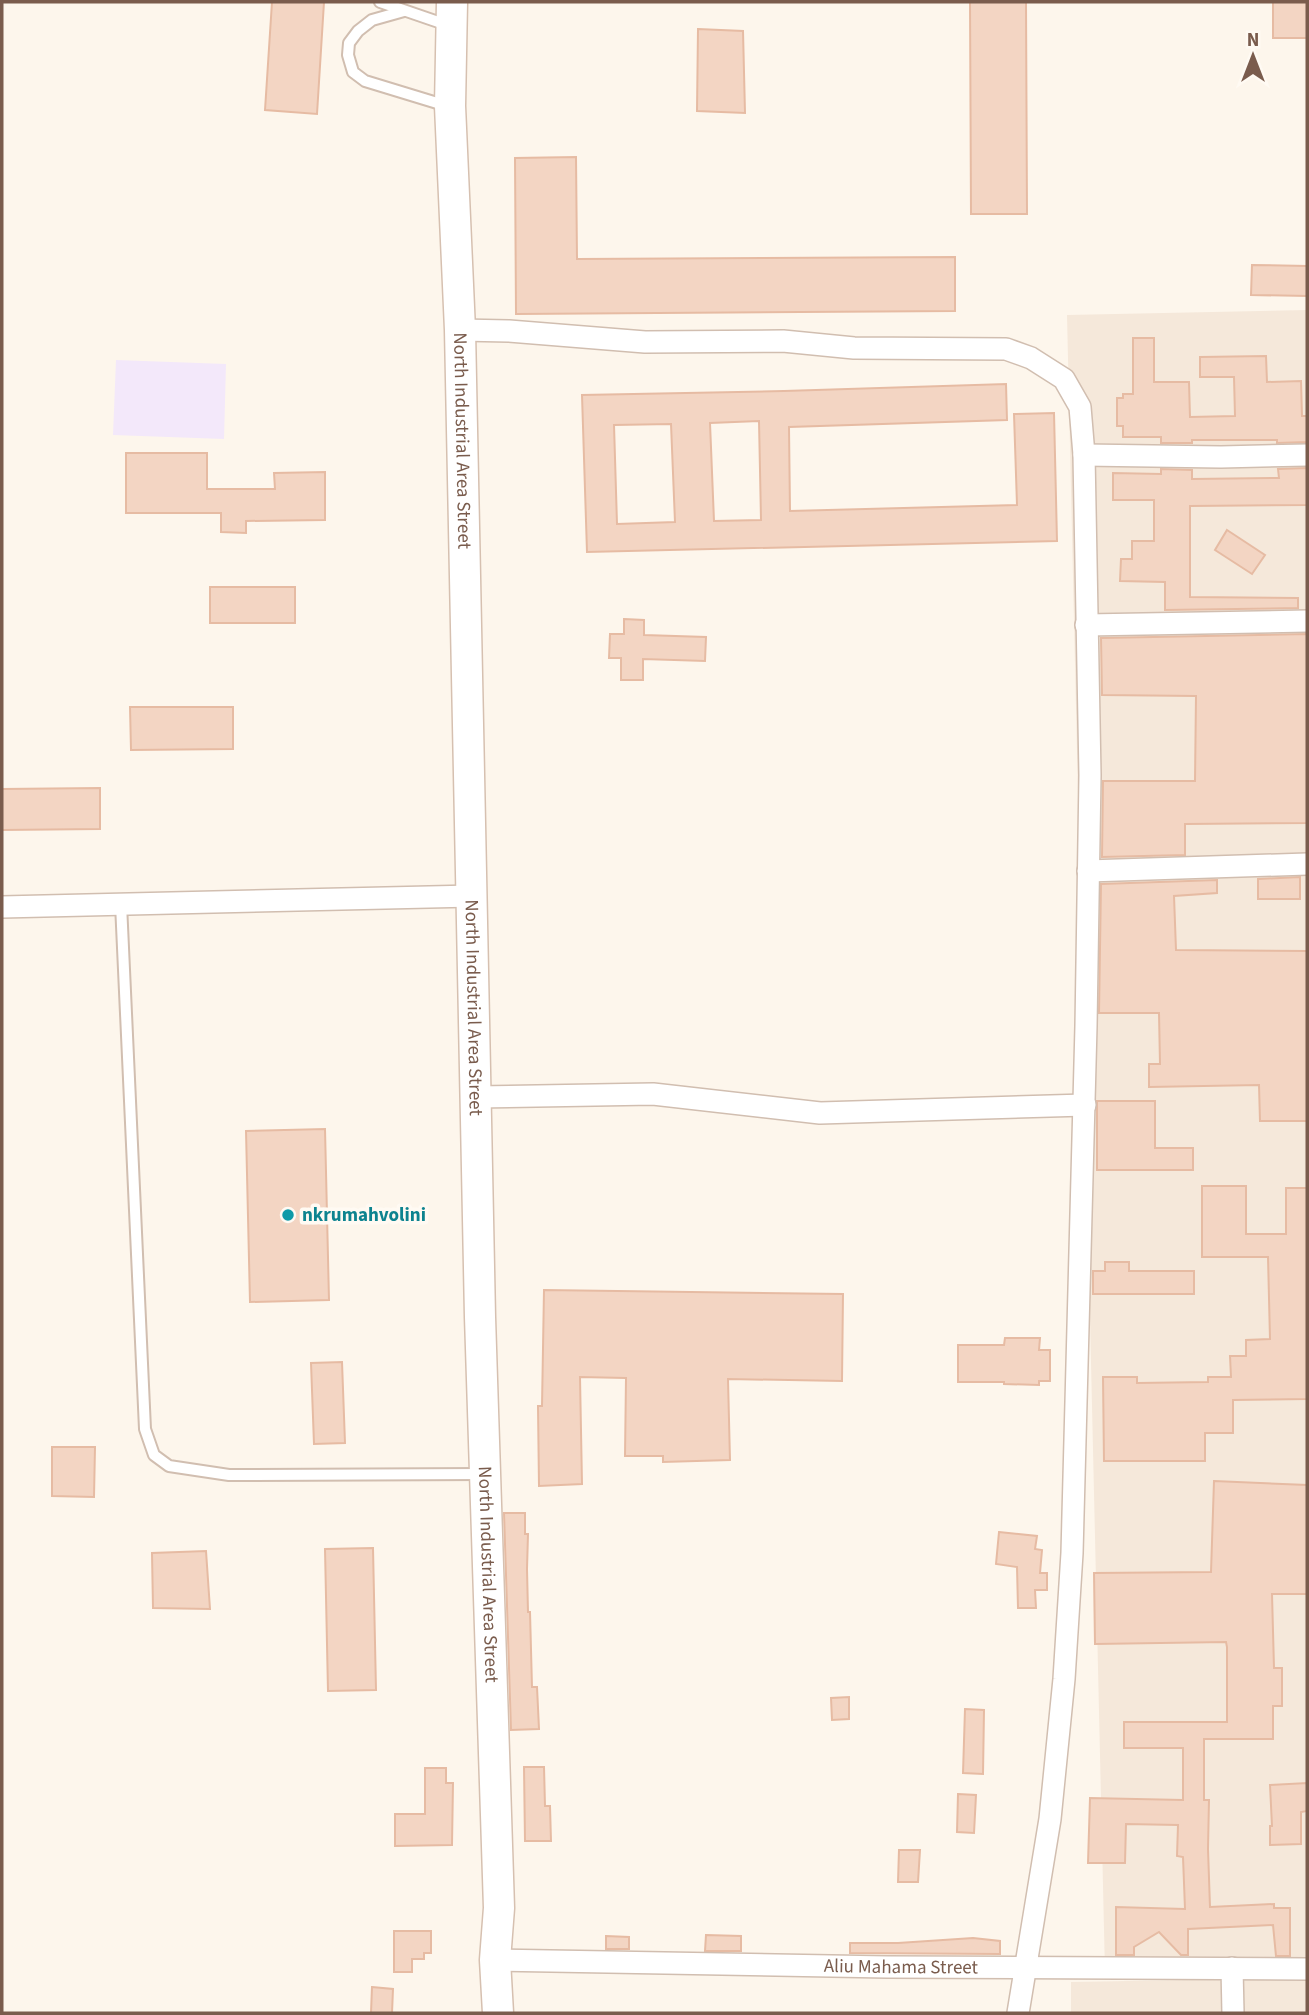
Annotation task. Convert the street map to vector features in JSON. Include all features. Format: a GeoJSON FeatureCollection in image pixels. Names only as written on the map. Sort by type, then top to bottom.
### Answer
{"type":"FeatureCollection","features":[{"type":"Feature","properties":{"kind":"main road","name":"North Industrial Area Street"},"geometry":{"type":"LineString","coordinates":[[452,14],[450,106],[460,330],[485,1474],[499,1908],[495,1960],[498,2013]]}},
{"type":"Feature","properties":{"kind":"street"},"geometry":{"type":"LineString","coordinates":[[460,330],[645,341],[783,341],[854,348],[1006,349],[1031,358],[1064,379],[1080,407],[1084,455],[1090,775],[1085,1105],[1072,1553],[1069,1618],[1050,1819],[1018,2013]]}},
{"type":"Feature","properties":{"kind":"street"},"geometry":{"type":"LineString","coordinates":[[1084,455],[1307,455]]}},
{"type":"Feature","properties":{"kind":"street"},"geometry":{"type":"LineString","coordinates":[[1087,625],[1307,621]]}},
{"type":"Feature","properties":{"kind":"street"},"geometry":{"type":"LineString","coordinates":[[1088,871],[1307,864]]}},
{"type":"Feature","properties":{"kind":"street"},"geometry":{"type":"LineString","coordinates":[[2,907],[473,896]]}},
{"type":"Feature","properties":{"kind":"street"},"geometry":{"type":"LineString","coordinates":[[476,1097],[653,1094],[820,1112],[1085,1105]]}},
{"type":"Feature","properties":{"kind":"street","name":"Aliu Mahama Street"},"geometry":{"type":"LineString","coordinates":[[495,1960],[1025,1968],[1307,1969]]}},
{"type":"Feature","properties":{"kind":"street"},"geometry":{"type":"LineString","coordinates":[[1232,1968],[1233,2013]]}},
{"type":"Feature","properties":{"kind":"lane"},"geometry":{"type":"LineString","coordinates":[[380,2],[404,11],[452,14]]}},
{"type":"Feature","properties":{"kind":"lane"},"geometry":{"type":"LineString","coordinates":[[404,11],[372,20],[358,31],[349,43],[348,55],[353,72],[365,81],[450,106]]}},
{"type":"Feature","properties":{"kind":"lane"},"geometry":{"type":"LineString","coordinates":[[121,904],[145,1429],[154,1455],[169,1466],[229,1475],[485,1474]]}},
{"type":"Feature","properties":{"kind":"shaded area"},"geometry":{"type":"Polygon","coordinates":[[[1307,310],[1307,1968],[1105,1973],[1067,315],[1307,310]]]}},
{"type":"Feature","properties":{"kind":"shaded area"},"geometry":{"type":"Polygon","coordinates":[[[116,360],[226,364],[224,439],[113,435],[116,360]]]}},
{"type":"Feature","properties":{"kind":"shaded area"},"geometry":{"type":"Polygon","coordinates":[[[1307,1978],[1307,2013],[1071,2013],[1071,1982],[1307,1978]]]}},
{"type":"Feature","properties":{"kind":"building"},"geometry":{"type":"Polygon","coordinates":[[[272,2],[324,2],[317,114],[265,110],[272,2]]]}},
{"type":"Feature","properties":{"kind":"building"},"geometry":{"type":"Polygon","coordinates":[[[970,2],[1026,2],[1027,214],[971,214],[970,2]]]}},
{"type":"Feature","properties":{"kind":"building"},"geometry":{"type":"Polygon","coordinates":[[[1273,2],[1307,2],[1307,38],[1273,38],[1273,2]]]}},
{"type":"Feature","properties":{"kind":"building"},"geometry":{"type":"Polygon","coordinates":[[[698,29],[743,31],[745,113],[697,111],[698,29]]]}},
{"type":"Feature","properties":{"kind":"building"},"geometry":{"type":"Polygon","coordinates":[[[576,157],[577,259],[955,257],[955,311],[516,314],[515,158],[576,157]]]}},
{"type":"Feature","properties":{"kind":"building"},"geometry":{"type":"Polygon","coordinates":[[[1252,265],[1307,266],[1307,296],[1251,295],[1252,265]]]}},
{"type":"Feature","properties":{"kind":"building"},"geometry":{"type":"Polygon","coordinates":[[[1133,338],[1154,338],[1154,382],[1189,382],[1190,417],[1235,416],[1234,377],[1200,377],[1200,357],[1266,356],[1267,382],[1301,381],[1302,416],[1307,416],[1307,442],[1192,440],[1192,443],[1161,443],[1161,437],[1123,437],[1123,426],[1117,426],[1117,398],[1123,398],[1123,394],[1133,394],[1133,338]]]}},
{"type":"Feature","properties":{"kind":"building"},"geometry":{"type":"Polygon","coordinates":[[[1006,384],[1007,420],[789,427],[790,511],[1017,505],[1014,414],[1054,413],[1057,541],[587,552],[582,395],[1006,384]],[[759,421],[710,423],[714,521],[761,520],[759,421]],[[671,424],[614,425],[617,524],[675,522],[671,424]]]}},
{"type":"Feature","properties":{"kind":"building"},"geometry":{"type":"Polygon","coordinates":[[[126,453],[207,453],[207,489],[275,489],[274,473],[325,472],[325,520],[246,521],[246,533],[221,532],[221,513],[126,513],[126,453]]]}},
{"type":"Feature","properties":{"kind":"building"},"geometry":{"type":"Polygon","coordinates":[[[1307,468],[1307,505],[1190,506],[1190,597],[1298,598],[1298,608],[1165,610],[1165,582],[1120,581],[1121,559],[1132,559],[1132,541],[1154,541],[1154,500],[1113,500],[1113,473],[1161,474],[1161,469],[1192,470],[1192,479],[1279,478],[1278,469],[1307,468]]]}},
{"type":"Feature","properties":{"kind":"building"},"geometry":{"type":"Polygon","coordinates":[[[1227,530],[1265,555],[1252,574],[1215,550],[1227,530]]]}},
{"type":"Feature","properties":{"kind":"building"},"geometry":{"type":"Polygon","coordinates":[[[210,587],[295,587],[295,623],[210,623],[210,587]]]}},
{"type":"Feature","properties":{"kind":"building"},"geometry":{"type":"Polygon","coordinates":[[[624,619],[644,620],[644,635],[706,637],[705,661],[643,659],[643,680],[621,680],[621,658],[609,658],[610,634],[624,634],[624,619]]]}},
{"type":"Feature","properties":{"kind":"building"},"geometry":{"type":"Polygon","coordinates":[[[1307,634],[1307,823],[1185,824],[1185,855],[1102,857],[1103,781],[1195,781],[1196,696],[1102,695],[1101,638],[1307,634]]]}},
{"type":"Feature","properties":{"kind":"building"},"geometry":{"type":"Polygon","coordinates":[[[130,707],[233,707],[233,749],[131,750],[130,707]]]}},
{"type":"Feature","properties":{"kind":"building"},"geometry":{"type":"Polygon","coordinates":[[[100,788],[100,829],[2,830],[2,789],[100,788]]]}},
{"type":"Feature","properties":{"kind":"building"},"geometry":{"type":"Polygon","coordinates":[[[1300,877],[1300,899],[1258,899],[1258,879],[1300,877]]]}},
{"type":"Feature","properties":{"kind":"building"},"geometry":{"type":"Polygon","coordinates":[[[1217,880],[1217,893],[1174,896],[1176,950],[1307,951],[1307,1121],[1260,1121],[1259,1085],[1149,1087],[1149,1064],[1160,1064],[1159,1013],[1099,1013],[1101,884],[1217,880]]]}},
{"type":"Feature","properties":{"kind":"building"},"geometry":{"type":"Polygon","coordinates":[[[1097,1101],[1155,1101],[1155,1148],[1193,1148],[1193,1170],[1097,1170],[1097,1101]]]}},
{"type":"Feature","properties":{"kind":"building","name":"nkrumahvolini"},"geometry":{"type":"Polygon","coordinates":[[[325,1129],[329,1300],[250,1302],[246,1131],[325,1129]]]}},
{"type":"Feature","properties":{"kind":"building"},"geometry":{"type":"Polygon","coordinates":[[[1202,1186],[1246,1186],[1246,1234],[1286,1234],[1286,1188],[1307,1188],[1307,1399],[1233,1400],[1233,1433],[1205,1433],[1205,1461],[1104,1461],[1103,1377],[1137,1377],[1137,1383],[1208,1382],[1208,1377],[1231,1377],[1230,1356],[1246,1356],[1246,1340],[1270,1339],[1268,1257],[1202,1257],[1202,1186]]]}},
{"type":"Feature","properties":{"kind":"building"},"geometry":{"type":"Polygon","coordinates":[[[1105,1262],[1129,1262],[1129,1271],[1194,1271],[1194,1294],[1093,1294],[1093,1271],[1105,1271],[1105,1262]]]}},
{"type":"Feature","properties":{"kind":"building"},"geometry":{"type":"Polygon","coordinates":[[[544,1290],[843,1294],[842,1381],[728,1379],[730,1460],[663,1462],[663,1456],[625,1456],[626,1378],[580,1377],[582,1484],[539,1486],[538,1406],[542,1406],[544,1290]]]}},
{"type":"Feature","properties":{"kind":"building"},"geometry":{"type":"Polygon","coordinates":[[[1005,1338],[1040,1338],[1039,1350],[1050,1350],[1050,1381],[1039,1381],[1039,1385],[958,1382],[958,1345],[1004,1345],[1005,1338]]]}},
{"type":"Feature","properties":{"kind":"building"},"geometry":{"type":"Polygon","coordinates":[[[342,1362],[345,1443],[314,1444],[311,1363],[342,1362]]]}},
{"type":"Feature","properties":{"kind":"building"},"geometry":{"type":"Polygon","coordinates":[[[52,1447],[95,1447],[94,1497],[52,1496],[52,1447]]]}},
{"type":"Feature","properties":{"kind":"building"},"geometry":{"type":"Polygon","coordinates":[[[1214,1481],[1307,1485],[1307,1594],[1272,1594],[1274,1668],[1282,1668],[1282,1706],[1273,1706],[1273,1739],[1204,1739],[1204,1800],[1209,1800],[1210,1907],[1274,1904],[1274,1908],[1290,1908],[1290,1956],[1276,1956],[1273,1925],[1188,1929],[1188,1955],[1181,1955],[1159,1932],[1134,1947],[1134,1955],[1116,1955],[1116,1907],[1185,1909],[1183,1857],[1177,1856],[1178,1825],[1126,1824],[1125,1863],[1088,1863],[1090,1798],[1183,1800],[1183,1748],[1124,1748],[1124,1722],[1227,1722],[1227,1647],[1226,1642],[1095,1644],[1094,1573],[1211,1572],[1214,1481]]]}},
{"type":"Feature","properties":{"kind":"building"},"geometry":{"type":"Polygon","coordinates":[[[504,1513],[525,1513],[525,1534],[528,1534],[532,1687],[537,1687],[539,1729],[511,1730],[504,1513]]]}},
{"type":"Feature","properties":{"kind":"building"},"geometry":{"type":"Polygon","coordinates":[[[999,1532],[1037,1536],[1035,1549],[1042,1550],[1040,1573],[1047,1573],[1047,1590],[1035,1590],[1036,1608],[1018,1608],[1017,1567],[996,1564],[999,1532]]]}},
{"type":"Feature","properties":{"kind":"building"},"geometry":{"type":"Polygon","coordinates":[[[373,1548],[376,1690],[328,1691],[325,1549],[373,1548]]]}},
{"type":"Feature","properties":{"kind":"building"},"geometry":{"type":"Polygon","coordinates":[[[206,1551],[210,1609],[153,1608],[152,1553],[206,1551]]]}},
{"type":"Feature","properties":{"kind":"building"},"geometry":{"type":"Polygon","coordinates":[[[849,1697],[849,1719],[832,1720],[831,1698],[849,1697]]]}},
{"type":"Feature","properties":{"kind":"building"},"geometry":{"type":"Polygon","coordinates":[[[965,1709],[984,1710],[983,1774],[963,1773],[965,1709]]]}},
{"type":"Feature","properties":{"kind":"building"},"geometry":{"type":"Polygon","coordinates":[[[524,1767],[544,1767],[545,1806],[550,1806],[551,1841],[525,1841],[524,1767]]]}},
{"type":"Feature","properties":{"kind":"building"},"geometry":{"type":"Polygon","coordinates":[[[425,1768],[446,1768],[446,1783],[453,1783],[452,1845],[395,1846],[395,1814],[425,1814],[425,1768]]]}},
{"type":"Feature","properties":{"kind":"building"},"geometry":{"type":"Polygon","coordinates":[[[1307,1783],[1307,1811],[1301,1812],[1301,1844],[1270,1845],[1270,1785],[1307,1783]]]}},
{"type":"Feature","properties":{"kind":"building"},"geometry":{"type":"Polygon","coordinates":[[[958,1794],[976,1795],[974,1833],[957,1832],[958,1794]]]}},
{"type":"Feature","properties":{"kind":"building"},"geometry":{"type":"Polygon","coordinates":[[[899,1850],[920,1850],[918,1882],[898,1882],[899,1850]]]}},
{"type":"Feature","properties":{"kind":"building"},"geometry":{"type":"Polygon","coordinates":[[[394,1931],[431,1931],[431,1953],[424,1953],[424,1959],[412,1959],[412,1972],[394,1972],[394,1931]]]}},
{"type":"Feature","properties":{"kind":"building"},"geometry":{"type":"Polygon","coordinates":[[[706,1935],[741,1936],[741,1951],[705,1951],[706,1935]]]}},
{"type":"Feature","properties":{"kind":"building"},"geometry":{"type":"Polygon","coordinates":[[[606,1936],[629,1937],[629,1949],[606,1949],[606,1936]]]}},
{"type":"Feature","properties":{"kind":"building"},"geometry":{"type":"Polygon","coordinates":[[[973,1938],[1000,1941],[1000,1954],[850,1953],[850,1943],[973,1938]]]}},
{"type":"Feature","properties":{"kind":"building"},"geometry":{"type":"Polygon","coordinates":[[[372,1987],[393,1989],[392,2013],[371,2013],[372,1987]]]}},
{"type":"Feature","properties":{"kind":"place","name":"nkrumahvolini"},"geometry":{"type":"Point","coordinates":[288,1215]}}]}
